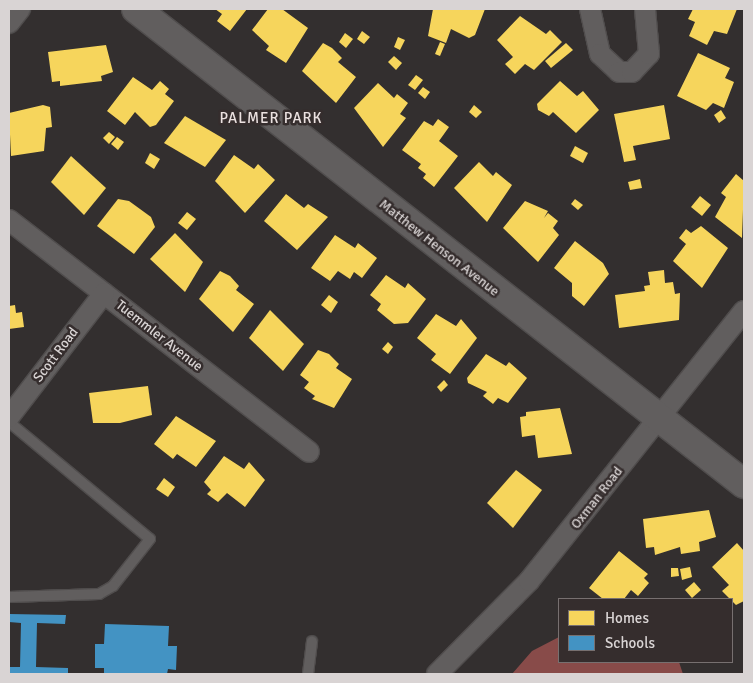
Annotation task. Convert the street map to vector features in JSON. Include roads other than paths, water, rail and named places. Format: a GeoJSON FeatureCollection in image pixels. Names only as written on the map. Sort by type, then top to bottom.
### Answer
{"type":"FeatureCollection","features":[{"type":"Feature","properties":{"kind":"street"},"geometry":{"type":"LineString","coordinates":[[9,23],[20,9]]}},
{"type":"Feature","properties":{"kind":"street","name":"Matthew Henson Avenue"},"geometry":{"type":"LineString","coordinates":[[136,9],[744,484]]}},
{"type":"Feature","properties":{"kind":"street"},"geometry":{"type":"LineString","coordinates":[[590,9],[600,54],[619,72],[632,72],[642,64],[650,45],[645,9]]}},
{"type":"Feature","properties":{"kind":"street","name":"Tuemmler Avenue"},"geometry":{"type":"LineString","coordinates":[[9,220],[309,452]]}},
{"type":"Feature","properties":{"kind":"street","name":"Scott Road"},"geometry":{"type":"LineString","coordinates":[[9,417],[104,293]]}},
{"type":"Feature","properties":{"kind":"street","name":"Oxman Road"},"geometry":{"type":"LineString","coordinates":[[437,674],[530,581],[744,311]]}},
{"type":"Feature","properties":{"kind":"lane"},"geometry":{"type":"LineString","coordinates":[[9,422],[150,539],[113,586],[99,594],[9,598]]}},
{"type":"Feature","properties":{"kind":"lane"},"geometry":{"type":"LineString","coordinates":[[308,674],[312,641]]}},
{"type":"Feature","properties":{"kind":"district","name":"PALMER PARK"},"geometry":{"type":"Point","coordinates":[271,119]}}]}
